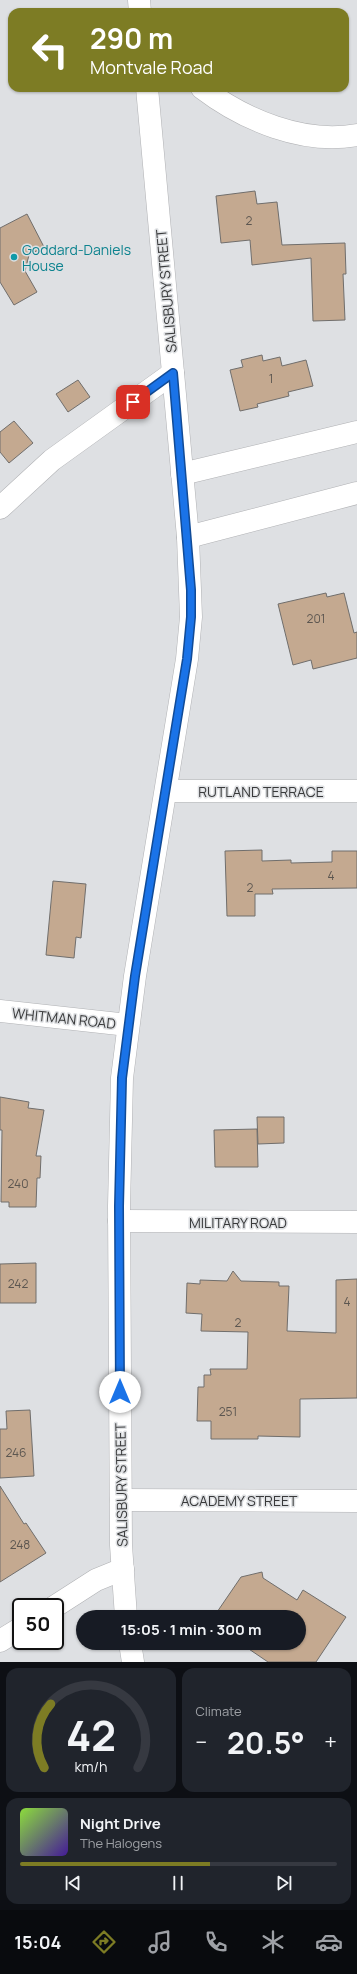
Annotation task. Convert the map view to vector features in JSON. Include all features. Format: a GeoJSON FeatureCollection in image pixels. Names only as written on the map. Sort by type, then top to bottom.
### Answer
{"type":"FeatureCollection","features":[{"type":"Feature","properties":{"kind":"street","name":"SALISBURY STREET"},"geometry":{"type":"LineString","coordinates":[[126,1610],[121,1500],[119,1221],[122,1078],[128,1025],[187,659],[191,617],[188,537],[147,92]]}},
{"type":"Feature","properties":{"kind":"street"},"geometry":{"type":"LineString","coordinates":[[208,92],[240,112],[278,127],[310,135],[326,137],[357,135]]}},
{"type":"Feature","properties":{"kind":"street"},"geometry":{"type":"LineString","coordinates":[[0,508],[52,460],[173,373]]}},
{"type":"Feature","properties":{"kind":"street"},"geometry":{"type":"LineString","coordinates":[[182,474],[357,432]]}},
{"type":"Feature","properties":{"kind":"street"},"geometry":{"type":"LineString","coordinates":[[188,537],[357,493]]}},
{"type":"Feature","properties":{"kind":"street","name":"RUTLAND TERRACE"},"geometry":{"type":"LineString","coordinates":[[166,791],[357,791]]}},
{"type":"Feature","properties":{"kind":"street","name":"WHITMAN ROAD"},"geometry":{"type":"LineString","coordinates":[[0,1010],[128,1025]]}},
{"type":"Feature","properties":{"kind":"street","name":"MILITARY ROAD"},"geometry":{"type":"LineString","coordinates":[[119,1221],[357,1222]]}},
{"type":"Feature","properties":{"kind":"street","name":"ACADEMY STREET"},"geometry":{"type":"LineString","coordinates":[[121,1500],[357,1501]]}},
{"type":"Feature","properties":{"kind":"street"},"geometry":{"type":"LineString","coordinates":[[64,1601],[96,1580],[123,1569]]}},
{"type":"Feature","properties":{"kind":"street"},"geometry":{"type":"LineString","coordinates":[[0,1641],[12,1634]]}},
{"type":"Feature","properties":{"kind":"street"},"geometry":{"type":"LineString","coordinates":[[131,1650],[133,1662]]}},
{"type":"Feature","properties":{"kind":"building"},"geometry":{"type":"Polygon","coordinates":[[[255,191],[257,204],[277,202],[282,245],[345,243],[346,274],[343,274],[345,320],[313,321],[311,258],[252,265],[250,240],[221,243],[216,196],[255,191]]]}},
{"type":"Feature","properties":{"kind":"building","name":"Goddard-Daniels House"},"geometry":{"type":"Polygon","coordinates":[[[27,214],[44,247],[29,255],[25,271],[37,292],[14,305],[0,282],[0,228],[27,214]]]}},
{"type":"Feature","properties":{"kind":"building"},"geometry":{"type":"Polygon","coordinates":[[[262,355],[263,361],[280,357],[282,366],[306,360],[313,386],[288,392],[289,396],[257,404],[258,407],[240,411],[230,370],[243,367],[241,360],[262,355]]]}},
{"type":"Feature","properties":{"kind":"building"},"geometry":{"type":"Polygon","coordinates":[[[78,380],[90,397],[68,412],[56,394],[78,380]]]}},
{"type":"Feature","properties":{"kind":"building"},"geometry":{"type":"Polygon","coordinates":[[[14,421],[33,443],[9,463],[0,452],[0,432],[14,421]]]}},
{"type":"Feature","properties":{"kind":"building"},"geometry":{"type":"Polygon","coordinates":[[[326,593],[327,597],[344,593],[354,633],[357,632],[357,658],[313,669],[311,660],[293,665],[278,604],[326,593]]]}},
{"type":"Feature","properties":{"kind":"building"},"geometry":{"type":"Polygon","coordinates":[[[262,850],[262,861],[291,860],[291,863],[332,862],[332,851],[357,851],[357,888],[272,889],[273,894],[255,894],[255,916],[227,916],[225,851],[262,850]]]}},
{"type":"Feature","properties":{"kind":"building"},"geometry":{"type":"Polygon","coordinates":[[[53,881],[86,884],[81,938],[76,937],[74,958],[46,955],[53,881]]]}},
{"type":"Feature","properties":{"kind":"building"},"geometry":{"type":"Polygon","coordinates":[[[0,1097],[29,1102],[28,1108],[44,1110],[36,1156],[41,1156],[40,1178],[37,1178],[36,1207],[9,1207],[9,1202],[1,1202],[2,1130],[0,1130],[0,1097]]]}},
{"type":"Feature","properties":{"kind":"building"},"geometry":{"type":"Polygon","coordinates":[[[257,1117],[284,1117],[284,1143],[258,1144],[257,1117]]]}},
{"type":"Feature","properties":{"kind":"building"},"geometry":{"type":"Polygon","coordinates":[[[257,1129],[258,1167],[215,1167],[214,1130],[257,1129]]]}},
{"type":"Feature","properties":{"kind":"building"},"geometry":{"type":"Polygon","coordinates":[[[36,1263],[36,1303],[0,1303],[0,1264],[36,1263]]]}},
{"type":"Feature","properties":{"kind":"building"},"geometry":{"type":"Polygon","coordinates":[[[233,1271],[241,1281],[279,1282],[279,1286],[289,1286],[287,1331],[336,1333],[336,1280],[357,1279],[357,1398],[300,1399],[300,1437],[258,1436],[258,1439],[211,1439],[211,1421],[197,1421],[198,1387],[204,1387],[204,1375],[211,1375],[210,1369],[247,1369],[248,1332],[201,1331],[202,1314],[186,1313],[187,1283],[200,1284],[200,1280],[227,1281],[233,1271]]]}},
{"type":"Feature","properties":{"kind":"building"},"geometry":{"type":"Polygon","coordinates":[[[30,1410],[34,1476],[0,1478],[0,1429],[7,1429],[6,1411],[30,1410]]]}},
{"type":"Feature","properties":{"kind":"building"},"geometry":{"type":"Polygon","coordinates":[[[0,1486],[24,1524],[26,1523],[46,1553],[0,1582],[0,1486]]]}},
{"type":"Feature","properties":{"kind":"building"},"geometry":{"type":"Polygon","coordinates":[[[262,1572],[263,1578],[297,1600],[303,1590],[346,1617],[316,1662],[268,1662],[250,1650],[306,1650],[306,1610],[218,1610],[241,1577],[262,1572]]]}},
{"type":"Feature","properties":{"kind":"place","name":"Goddard-Daniels House"},"geometry":{"type":"Point","coordinates":[14,257]}},
{"type":"Feature","properties":{"kind":"route"},"geometry":{"type":"LineString","coordinates":[[120,1392],[119,1206],[122,1078],[135,976],[187,659],[191,617],[188,537],[173,373],[133,402]]}}]}
